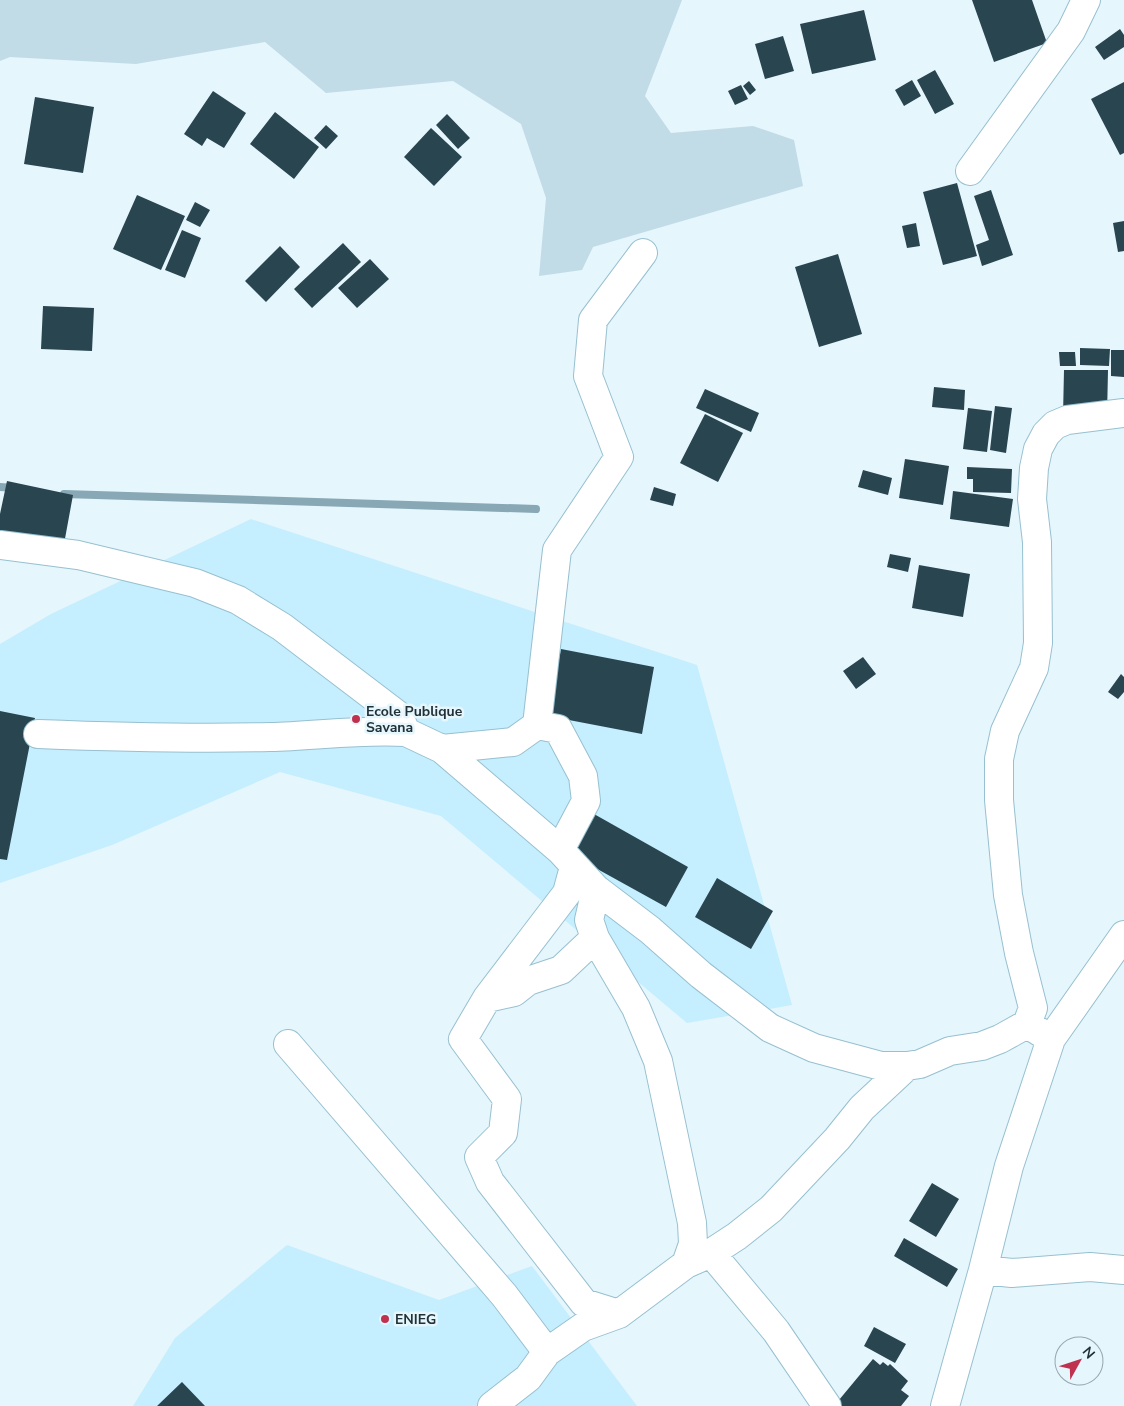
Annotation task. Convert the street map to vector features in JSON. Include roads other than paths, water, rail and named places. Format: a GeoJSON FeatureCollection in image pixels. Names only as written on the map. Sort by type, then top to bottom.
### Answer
{"type":"FeatureCollection","features":[{"type":"Feature","properties":{"kind":"street"},"geometry":{"type":"LineString","coordinates":[[970,171],[1071,31],[1086,0]]}},
{"type":"Feature","properties":{"kind":"street"},"geometry":{"type":"LineString","coordinates":[[537,725],[556,550],[619,457],[588,376],[593,320],[644,253]]}},
{"type":"Feature","properties":{"kind":"street"},"geometry":{"type":"LineString","coordinates":[[38,734],[166,739],[319,736],[379,730],[406,732],[442,749],[567,858],[596,889],[650,930],[701,975],[770,1028],[814,1048],[881,1066],[920,1064],[950,1051],[982,1046],[1028,1024],[1033,1008],[1019,953],[1008,895],[1002,842],[999,759],[1005,731],[1034,668],[1038,643],[1037,542],[1032,499],[1034,468],[1038,449],[1046,434],[1055,425],[1067,420],[1104,417],[1124,413]]}},
{"type":"Feature","properties":{"kind":"street"},"geometry":{"type":"LineString","coordinates":[[0,545],[78,555],[195,583],[238,600],[282,627],[399,716],[406,732]]}},
{"type":"Feature","properties":{"kind":"street"},"geometry":{"type":"LineString","coordinates":[[442,749],[513,742],[537,725],[558,729],[583,776],[586,801],[567,858],[567,893],[487,998],[463,1039],[507,1099],[503,1133],[479,1157],[490,1182],[584,1303],[619,1314]]}},
{"type":"Feature","properties":{"kind":"street"},"geometry":{"type":"LineString","coordinates":[[596,889],[589,920],[594,938],[636,1008],[658,1061],[692,1223],[693,1244],[699,1259],[776,1331],[827,1406]]}},
{"type":"Feature","properties":{"kind":"street"},"geometry":{"type":"LineString","coordinates":[[944,1406],[983,1270],[1009,1166],[1051,1039],[1124,935]]}},
{"type":"Feature","properties":{"kind":"street"},"geometry":{"type":"LineString","coordinates":[[487,998],[514,992],[528,981],[561,970],[594,938]]}},
{"type":"Feature","properties":{"kind":"street"},"geometry":{"type":"LineString","coordinates":[[1028,1024],[1051,1039]]}},
{"type":"Feature","properties":{"kind":"street"},"geometry":{"type":"LineString","coordinates":[[288,1044],[504,1295],[547,1352]]}},
{"type":"Feature","properties":{"kind":"street"},"geometry":{"type":"LineString","coordinates":[[492,1406],[528,1378],[547,1352],[583,1327],[619,1314],[699,1259],[737,1236],[771,1209],[837,1139],[862,1108],[906,1066]]}},
{"type":"Feature","properties":{"kind":"street"},"geometry":{"type":"LineString","coordinates":[[983,1270],[1012,1273],[1090,1267],[1124,1270]]}},
{"type":"Feature","properties":{"kind":"waterway"},"geometry":{"type":"LineString","coordinates":[[0,487],[15,488]]}},
{"type":"Feature","properties":{"kind":"waterway"},"geometry":{"type":"LineString","coordinates":[[64,494],[536,509]]}},
{"type":"Feature","properties":{"kind":"place","name":"Ecole Publique Savana"},"geometry":{"type":"Point","coordinates":[356,719]}},
{"type":"Feature","properties":{"kind":"place","name":"ENIEG"},"geometry":{"type":"Point","coordinates":[385,1319]}}]}
